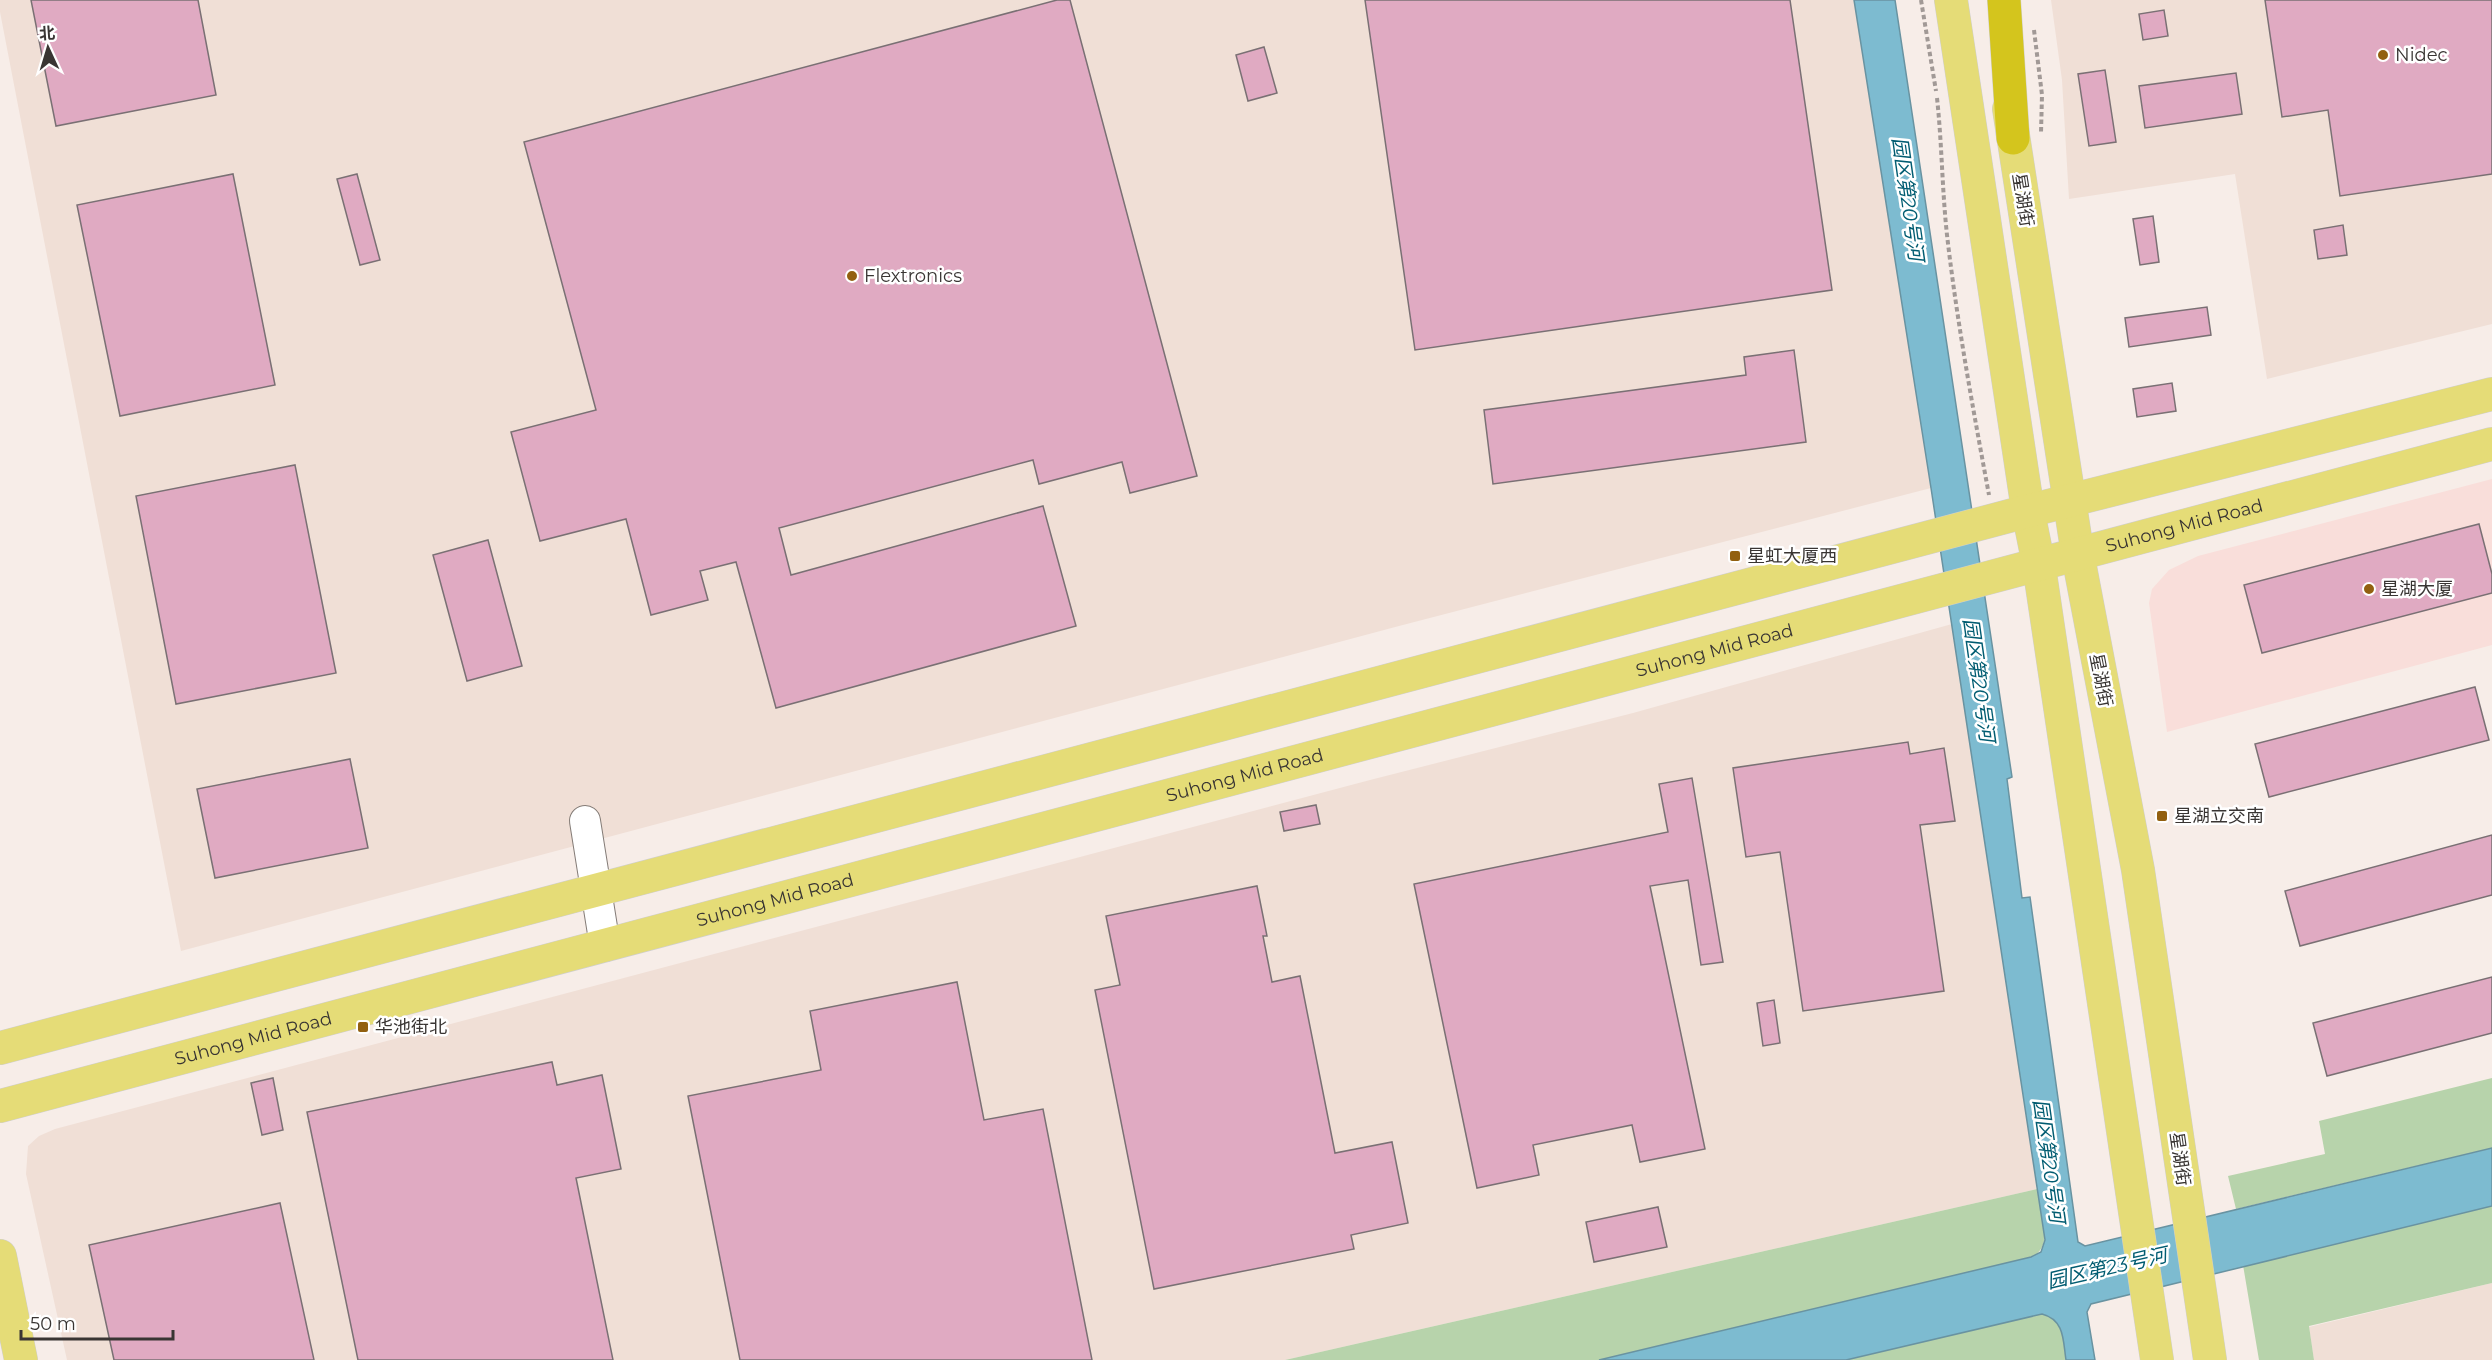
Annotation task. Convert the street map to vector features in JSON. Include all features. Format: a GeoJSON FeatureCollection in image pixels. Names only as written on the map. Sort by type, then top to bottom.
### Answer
{"type":"FeatureCollection","features":[{"type":"Feature","properties":{"kind":"highway"},"geometry":{"type":"LineString","coordinates":[[2004,0],[2013,138]]}},
{"type":"Feature","properties":{"kind":"main road"},"geometry":{"type":"LineString","coordinates":[[1951,0],[2028,511],[2039,566],[2157,1360]]}},
{"type":"Feature","properties":{"kind":"main road","name":"星湖街"},"geometry":{"type":"LineString","coordinates":[[1992,0],[2078,556],[2138,870],[2210,1360]]}},
{"type":"Feature","properties":{"kind":"main road"},"geometry":{"type":"LineString","coordinates":[[0,1048],[2028,511],[2492,394]]}},
{"type":"Feature","properties":{"kind":"main road","name":"Suhong Mid Road"},"geometry":{"type":"LineString","coordinates":[[0,1106],[2078,556],[2492,444]]}},
{"type":"Feature","properties":{"kind":"main road"},"geometry":{"type":"LineString","coordinates":[[0,1256],[21,1360]]}},
{"type":"Feature","properties":{"kind":"lane"},"geometry":{"type":"LineString","coordinates":[[585,821],[605,946]]}},
{"type":"Feature","properties":{"kind":"path"},"geometry":{"type":"LineString","coordinates":[[1921,0],[1937,100],[1946,232],[1954,298],[1987,522]]}},
{"type":"Feature","properties":{"kind":"shaded area"},"geometry":{"type":"Polygon","coordinates":[[[0,0],[1854,0],[1931,488],[1399,626],[181,951],[0,12],[0,0]]]}},
{"type":"Feature","properties":{"kind":"shaded area"},"geometry":{"type":"Polygon","coordinates":[[[2051,0],[2492,0],[2492,324],[2267,379],[2235,174],[2069,199],[2062,80],[2051,0]]]}},
{"type":"Feature","properties":{"kind":"shaded area"},"geometry":{"type":"Polygon","coordinates":[[[2492,479],[2492,645],[2167,732],[2149,603],[2152,589],[2169,570],[2198,556],[2492,479]]]}},
{"type":"Feature","properties":{"kind":"shaded area"},"geometry":{"type":"Polygon","coordinates":[[[1952,624],[2037,1189],[1285,1360],[67,1360],[26,1174],[28,1146],[39,1136],[55,1129],[1370,780],[1633,713],[1952,624]]]}},
{"type":"Feature","properties":{"kind":"shaded area"},"geometry":{"type":"Polygon","coordinates":[[[2492,1283],[2492,1360],[2314,1360],[2309,1327],[2492,1283]]]}},
{"type":"Feature","properties":{"kind":"green space"},"geometry":{"type":"Polygon","coordinates":[[[2492,1078],[2492,1148],[2236,1209],[2228,1176],[2325,1154],[2319,1121],[2492,1078]]]}},
{"type":"Feature","properties":{"kind":"green space"},"geometry":{"type":"Polygon","coordinates":[[[2037,1189],[2045,1236],[2039,1252],[2032,1257],[1599,1360],[1285,1360],[2037,1189]]]}},
{"type":"Feature","properties":{"kind":"green space"},"geometry":{"type":"Polygon","coordinates":[[[2492,1206],[2492,1283],[2309,1326],[2314,1360],[2259,1360],[2243,1265],[2492,1206]]]}},
{"type":"Feature","properties":{"kind":"green space"},"geometry":{"type":"Polygon","coordinates":[[[2042,1314],[2050,1317],[2059,1326],[2066,1360],[1846,1360],[2042,1314]]]}},
{"type":"Feature","properties":{"kind":"water"},"geometry":{"type":"Polygon","coordinates":[[[1854,0],[1895,0],[2012,777],[2007,779],[2022,898],[2030,897],[2078,1242],[2085,1246],[2492,1148],[2492,1206],[2091,1304],[2087,1312],[2095,1360],[2066,1360],[2059,1326],[2050,1317],[2042,1314],[1846,1360],[1599,1360],[2031,1257],[2041,1252],[2045,1240],[1931,488],[1854,0]]]}},
{"type":"Feature","properties":{"kind":"building"},"geometry":{"type":"Polygon","coordinates":[[[31,0],[198,0],[216,95],[56,126],[31,0]]]}},
{"type":"Feature","properties":{"kind":"building","name":"Flextronics"},"geometry":{"type":"Polygon","coordinates":[[[1057,0],[1070,0],[1197,476],[1130,493],[1122,462],[1039,484],[1033,460],[779,528],[791,575],[1043,506],[1076,626],[776,708],[736,562],[700,571],[708,600],[651,615],[626,519],[540,541],[511,432],[596,410],[524,142],[1057,0]]]}},
{"type":"Feature","properties":{"kind":"building"},"geometry":{"type":"Polygon","coordinates":[[[1365,0],[1790,0],[1832,290],[1415,350],[1365,0]]]}},
{"type":"Feature","properties":{"kind":"building","name":"Nidec"},"geometry":{"type":"Polygon","coordinates":[[[2265,0],[2492,0],[2492,174],[2340,196],[2328,110],[2282,117],[2265,0]]]}},
{"type":"Feature","properties":{"kind":"building"},"geometry":{"type":"Polygon","coordinates":[[[2164,10],[2168,36],[2143,40],[2139,14],[2164,10]]]}},
{"type":"Feature","properties":{"kind":"building"},"geometry":{"type":"Polygon","coordinates":[[[1264,47],[1277,93],[1248,101],[1236,55],[1264,47]]]}},
{"type":"Feature","properties":{"kind":"building"},"geometry":{"type":"Polygon","coordinates":[[[2105,70],[2116,142],[2089,146],[2078,74],[2105,70]]]}},
{"type":"Feature","properties":{"kind":"building"},"geometry":{"type":"Polygon","coordinates":[[[2236,73],[2242,114],[2145,128],[2139,86],[2236,73]]]}},
{"type":"Feature","properties":{"kind":"building"},"geometry":{"type":"Polygon","coordinates":[[[233,174],[275,385],[120,416],[77,205],[233,174]]]}},
{"type":"Feature","properties":{"kind":"building"},"geometry":{"type":"Polygon","coordinates":[[[357,174],[380,260],[360,265],[337,179],[357,174]]]}},
{"type":"Feature","properties":{"kind":"building"},"geometry":{"type":"Polygon","coordinates":[[[2153,216],[2159,262],[2140,265],[2133,219],[2153,216]]]}},
{"type":"Feature","properties":{"kind":"building"},"geometry":{"type":"Polygon","coordinates":[[[2343,225],[2347,255],[2318,259],[2314,230],[2343,225]]]}},
{"type":"Feature","properties":{"kind":"building"},"geometry":{"type":"Polygon","coordinates":[[[2207,307],[2211,335],[2129,347],[2125,318],[2207,307]]]}},
{"type":"Feature","properties":{"kind":"building"},"geometry":{"type":"Polygon","coordinates":[[[1794,350],[1806,442],[1493,484],[1484,410],[1746,375],[1744,357],[1794,350]]]}},
{"type":"Feature","properties":{"kind":"building"},"geometry":{"type":"Polygon","coordinates":[[[2172,383],[2176,411],[2137,417],[2133,389],[2172,383]]]}},
{"type":"Feature","properties":{"kind":"building"},"geometry":{"type":"Polygon","coordinates":[[[295,465],[336,673],[176,704],[136,496],[295,465]]]}},
{"type":"Feature","properties":{"kind":"building","name":"星湖大厦"},"geometry":{"type":"Polygon","coordinates":[[[2479,524],[2492,574],[2492,593],[2262,653],[2244,585],[2479,524]]]}},
{"type":"Feature","properties":{"kind":"building"},"geometry":{"type":"Polygon","coordinates":[[[488,540],[522,666],[467,681],[433,555],[488,540]]]}},
{"type":"Feature","properties":{"kind":"building"},"geometry":{"type":"Polygon","coordinates":[[[2475,687],[2489,740],[2269,797],[2255,744],[2475,687]]]}},
{"type":"Feature","properties":{"kind":"building"},"geometry":{"type":"Polygon","coordinates":[[[1908,742],[1910,754],[1944,748],[1955,821],[1920,825],[1944,991],[1803,1011],[1780,852],[1746,857],[1733,768],[1908,742]]]}},
{"type":"Feature","properties":{"kind":"building"},"geometry":{"type":"Polygon","coordinates":[[[350,759],[368,848],[215,878],[197,789],[350,759]]]}},
{"type":"Feature","properties":{"kind":"building"},"geometry":{"type":"Polygon","coordinates":[[[1692,778],[1723,962],[1701,965],[1688,880],[1650,886],[1705,1149],[1640,1162],[1632,1125],[1533,1145],[1539,1175],[1477,1188],[1414,884],[1668,832],[1659,784],[1692,778]]]}},
{"type":"Feature","properties":{"kind":"building"},"geometry":{"type":"Polygon","coordinates":[[[1316,805],[1320,824],[1284,831],[1280,812],[1316,805]]]}},
{"type":"Feature","properties":{"kind":"building"},"geometry":{"type":"Polygon","coordinates":[[[2492,835],[2492,895],[2300,946],[2285,891],[2492,835]]]}},
{"type":"Feature","properties":{"kind":"building"},"geometry":{"type":"Polygon","coordinates":[[[1257,886],[1267,936],[1263,936],[1272,982],[1300,976],[1335,1153],[1392,1142],[1408,1223],[1351,1235],[1354,1249],[1154,1289],[1095,990],[1120,985],[1106,916],[1257,886]]]}},
{"type":"Feature","properties":{"kind":"building"},"geometry":{"type":"Polygon","coordinates":[[[2492,977],[2492,1033],[2327,1076],[2313,1023],[2492,977]]]}},
{"type":"Feature","properties":{"kind":"building"},"geometry":{"type":"Polygon","coordinates":[[[957,982],[984,1120],[1043,1109],[1092,1360],[740,1360],[688,1096],[821,1070],[810,1011],[957,982]]]}},
{"type":"Feature","properties":{"kind":"building"},"geometry":{"type":"Polygon","coordinates":[[[1774,1000],[1780,1043],[1763,1046],[1757,1003],[1774,1000]]]}},
{"type":"Feature","properties":{"kind":"building"},"geometry":{"type":"Polygon","coordinates":[[[552,1062],[557,1085],[602,1075],[621,1169],[576,1178],[613,1360],[358,1360],[307,1112],[552,1062]]]}},
{"type":"Feature","properties":{"kind":"building"},"geometry":{"type":"Polygon","coordinates":[[[273,1078],[283,1130],[262,1135],[251,1083],[273,1078]]]}},
{"type":"Feature","properties":{"kind":"building"},"geometry":{"type":"Polygon","coordinates":[[[280,1203],[314,1360],[114,1360],[89,1245],[280,1203]]]}},
{"type":"Feature","properties":{"kind":"building"},"geometry":{"type":"Polygon","coordinates":[[[1658,1207],[1667,1247],[1594,1262],[1586,1222],[1658,1207]]]}},
{"type":"Feature","properties":{"kind":"place","name":"Nidec"},"geometry":{"type":"Point","coordinates":[2383,55]}},
{"type":"Feature","properties":{"kind":"place","name":"Flextronics"},"geometry":{"type":"Point","coordinates":[852,276]}},
{"type":"Feature","properties":{"kind":"place","name":"星虹大厦西"},"geometry":{"type":"Point","coordinates":[1735,556]}},
{"type":"Feature","properties":{"kind":"place","name":"星湖大厦"},"geometry":{"type":"Point","coordinates":[2369,589]}},
{"type":"Feature","properties":{"kind":"place","name":"星湖立交南"},"geometry":{"type":"Point","coordinates":[2162,816]}},
{"type":"Feature","properties":{"kind":"place","name":"华池街北"},"geometry":{"type":"Point","coordinates":[363,1027]}},
{"type":"Feature","properties":{"kind":"water label","name":"园区第20号河"},"geometry":{"type":"Point","coordinates":[1908,199]}},
{"type":"Feature","properties":{"kind":"water label","name":"园区第20号河"},"geometry":{"type":"Point","coordinates":[1979,680]}},
{"type":"Feature","properties":{"kind":"water label","name":"园区第20号河"},"geometry":{"type":"Point","coordinates":[2049,1161]}},
{"type":"Feature","properties":{"kind":"water label","name":"园区第23号河"},"geometry":{"type":"Point","coordinates":[2107,1268]}}]}
